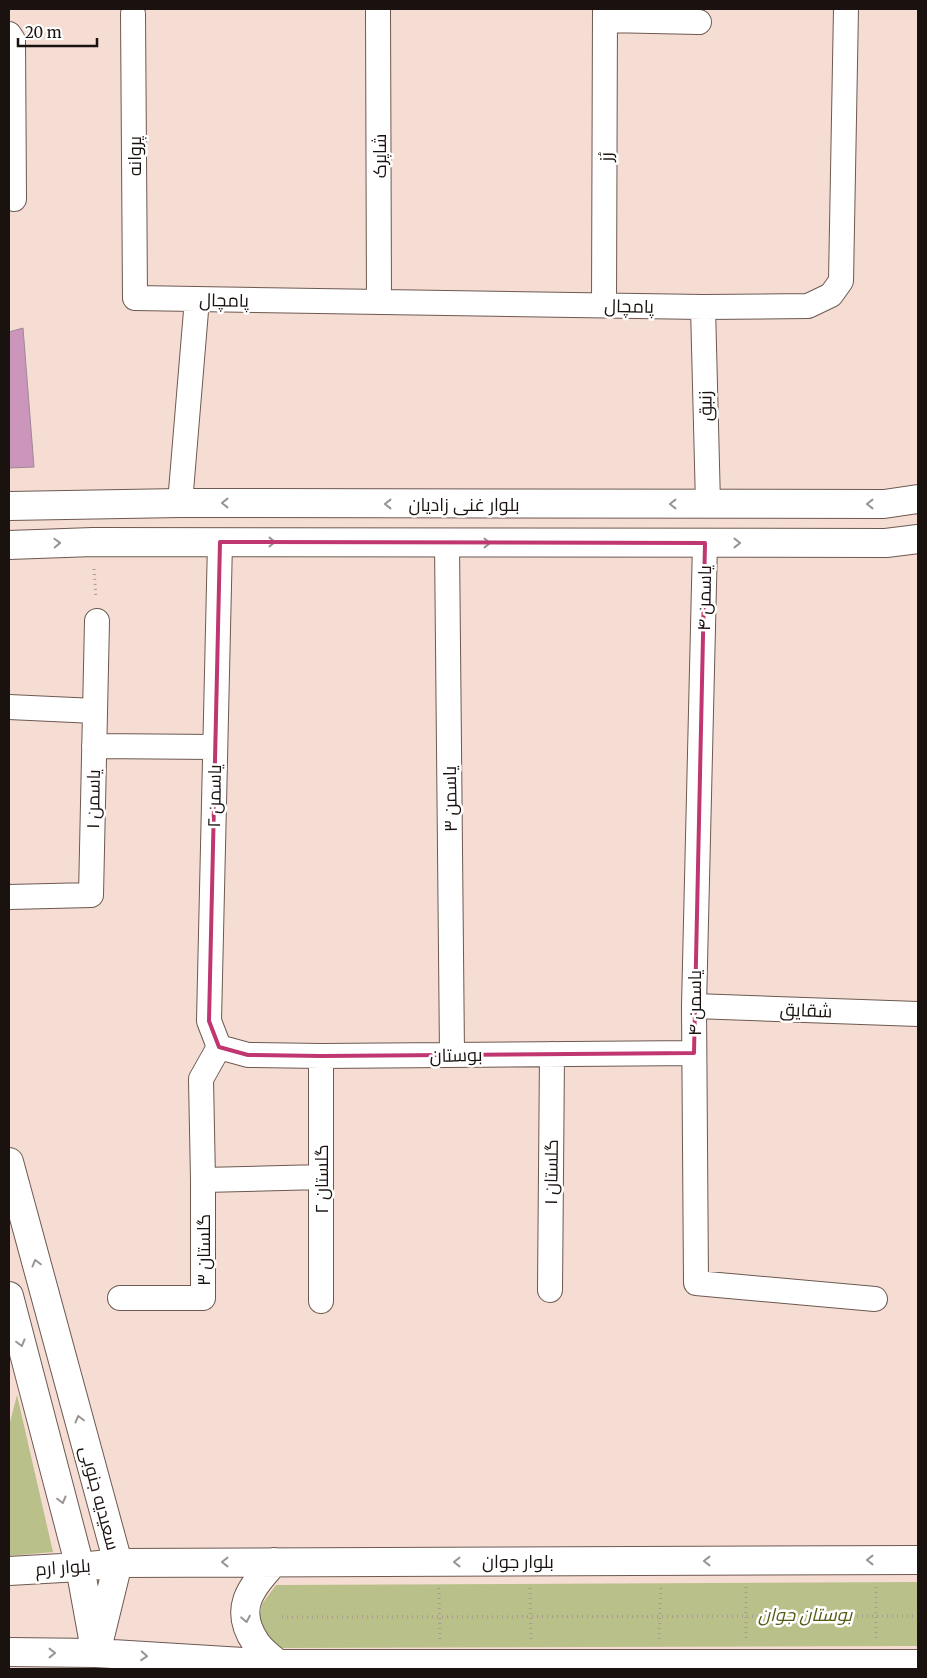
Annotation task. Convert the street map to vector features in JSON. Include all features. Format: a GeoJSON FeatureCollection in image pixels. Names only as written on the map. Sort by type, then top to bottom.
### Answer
{"type":"FeatureCollection","features":[{"type":"Feature","properties":{"kind":"main road","name":"بلوار غنی زادیان"},"geometry":{"type":"LineString","coordinates":[[9,506],[180,503],[884,504],[918,499]]}},
{"type":"Feature","properties":{"kind":"main road"},"geometry":{"type":"LineString","coordinates":[[705,543],[708,504]]}},
{"type":"Feature","properties":{"kind":"main road"},"geometry":{"type":"LineString","coordinates":[[9,545],[93,542],[886,544],[918,539]]}},
{"type":"Feature","properties":{"kind":"main road","name":"سعیدیه جنوبی"},"geometry":{"type":"LineString","coordinates":[[9,1162],[118,1562],[96,1661]]}},
{"type":"Feature","properties":{"kind":"main road","name":"سعیدیه جنوبی"},"geometry":{"type":"LineString","coordinates":[[9,1296],[80,1567],[96,1661]]}},
{"type":"Feature","properties":{"kind":"main road","name":"بلوار جوان"},"geometry":{"type":"LineString","coordinates":[[118,1562],[918,1560]]}},
{"type":"Feature","properties":{"kind":"main road","name":"بلوار ارم"},"geometry":{"type":"LineString","coordinates":[[9,1571],[80,1567],[118,1562]]}},
{"type":"Feature","properties":{"kind":"main road"},"geometry":{"type":"LineString","coordinates":[[274,1562],[258,1580],[249,1594],[244,1614],[256,1645],[278,1664]]}},
{"type":"Feature","properties":{"kind":"main road"},"geometry":{"type":"LineString","coordinates":[[9,1652],[96,1661],[278,1664],[746,1664],[829,1667],[918,1664]]}},
{"type":"Feature","properties":{"kind":"street","name":"شاپرک"},"geometry":{"type":"LineString","coordinates":[[378,9],[380,302]]}},
{"type":"Feature","properties":{"kind":"street","name":"پامچال"},"geometry":{"type":"LineString","coordinates":[[136,298],[703,307],[808,306],[830,296],[841,281],[846,9]]}},
{"type":"Feature","properties":{"kind":"street","name":"پروانه"},"geometry":{"type":"LineString","coordinates":[[133,14],[136,298]]}},
{"type":"Feature","properties":{"kind":"street"},"geometry":{"type":"LineString","coordinates":[[605,15],[699,22]]}},
{"type":"Feature","properties":{"kind":"street","name":"رُز"},"geometry":{"type":"LineString","coordinates":[[604,305],[605,15]]}},
{"type":"Feature","properties":{"kind":"street"},"geometry":{"type":"LineString","coordinates":[[9,34],[13,40],[14,199]]}},
{"type":"Feature","properties":{"kind":"street"},"geometry":{"type":"LineString","coordinates":[[180,503],[198,299]]}},
{"type":"Feature","properties":{"kind":"street","name":"زنبق"},"geometry":{"type":"LineString","coordinates":[[703,307],[708,504]]}},
{"type":"Feature","properties":{"kind":"street","name":"یاسمن ۲"},"geometry":{"type":"LineString","coordinates":[[220,542],[209,1021],[220,1047]]}},
{"type":"Feature","properties":{"kind":"street","name":"یاسمن ۳"},"geometry":{"type":"LineString","coordinates":[[447,543],[452,1055]]}},
{"type":"Feature","properties":{"kind":"street","name":"یاسمن ۴"},"geometry":{"type":"LineString","coordinates":[[705,543],[694,1006],[696,1283],[875,1299]]}},
{"type":"Feature","properties":{"kind":"street","name":"یاسمن ۱"},"geometry":{"type":"LineString","coordinates":[[9,897],[92,895],[97,621]]}},
{"type":"Feature","properties":{"kind":"street"},"geometry":{"type":"LineString","coordinates":[[9,708],[95,711]]}},
{"type":"Feature","properties":{"kind":"street"},"geometry":{"type":"LineString","coordinates":[[94,746],[215,747]]}},
{"type":"Feature","properties":{"kind":"street","name":"شقایق"},"geometry":{"type":"LineString","coordinates":[[694,1006],[918,1014]]}},
{"type":"Feature","properties":{"kind":"street","name":"بوستان"},"geometry":{"type":"LineString","coordinates":[[220,1047],[248,1055],[321,1056],[694,1053]]}},
{"type":"Feature","properties":{"kind":"street","name":"گلستان ۳"},"geometry":{"type":"LineString","coordinates":[[120,1298],[203,1298],[201,1079],[220,1047]]}},
{"type":"Feature","properties":{"kind":"street","name":"گلستان ۱"},"geometry":{"type":"LineString","coordinates":[[550,1290],[552,1054]]}},
{"type":"Feature","properties":{"kind":"street","name":"گلستان ۲"},"geometry":{"type":"LineString","coordinates":[[321,1056],[321,1301]]}},
{"type":"Feature","properties":{"kind":"street"},"geometry":{"type":"LineString","coordinates":[[203,1180],[321,1177]]}},
{"type":"Feature","properties":{"kind":"path"},"geometry":{"type":"LineString","coordinates":[[93,542],[97,621]]}},
{"type":"Feature","properties":{"kind":"path"},"geometry":{"type":"LineString","coordinates":[[746,1560],[746,1664]]}},
{"type":"Feature","properties":{"kind":"path"},"geometry":{"type":"LineString","coordinates":[[876,1560],[876,1664]]}},
{"type":"Feature","properties":{"kind":"path"},"geometry":{"type":"LineString","coordinates":[[529,1561],[530,1664]]}},
{"type":"Feature","properties":{"kind":"path"},"geometry":{"type":"LineString","coordinates":[[658,1664],[661,1561]]}},
{"type":"Feature","properties":{"kind":"path"},"geometry":{"type":"LineString","coordinates":[[439,1562],[440,1664]]}},
{"type":"Feature","properties":{"kind":"path"},"geometry":{"type":"LineString","coordinates":[[282,1618],[918,1616]]}},
{"type":"Feature","properties":{"kind":"highlighted area"},"geometry":{"type":"Polygon","coordinates":[[[220,542],[705,543],[694,1053],[321,1056],[248,1055],[219,1047],[209,1021],[220,542]]]}},
{"type":"Feature","properties":{"kind":"green space"},"geometry":{"type":"Polygon","coordinates":[[[17,1395],[53,1552],[9,1556],[9,1426],[17,1395]]]}},
{"type":"Feature","properties":{"kind":"green space","name":"بوستان جوان"},"geometry":{"type":"Polygon","coordinates":[[[918,1582],[918,1646],[281,1648],[266,1640],[258,1623],[262,1604],[276,1585],[918,1582]]]}},
{"type":"Feature","properties":{"kind":"building"},"geometry":{"type":"Polygon","coordinates":[[[23,328],[34,467],[9,468],[9,332],[23,328]]]}}]}
